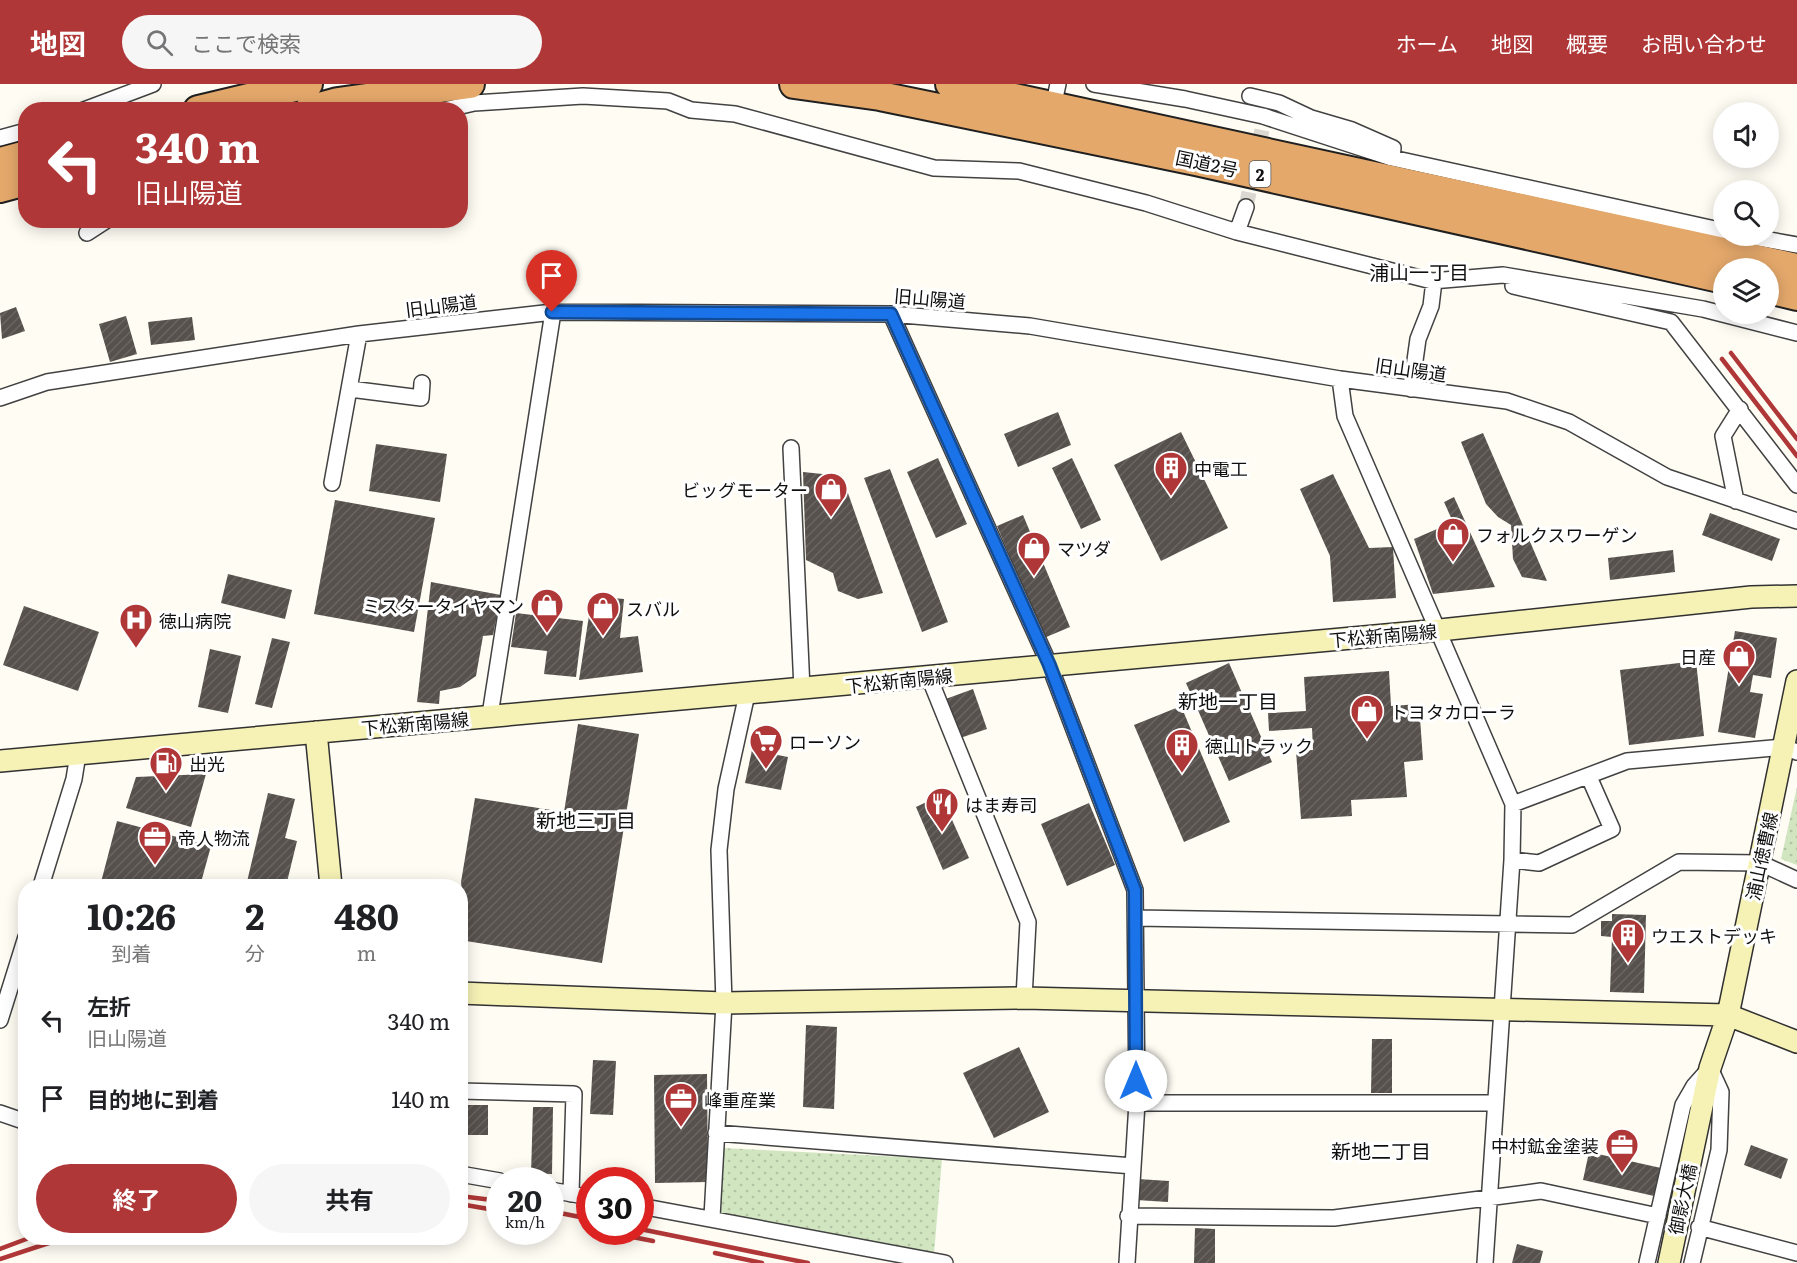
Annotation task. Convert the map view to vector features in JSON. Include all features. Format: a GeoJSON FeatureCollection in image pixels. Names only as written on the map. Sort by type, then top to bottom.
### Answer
{"type":"FeatureCollection","features":[{"type":"Feature","properties":{"kind":"highway"},"geometry":{"type":"LineString","coordinates":[[232,102],[308,84]]}},
{"type":"Feature","properties":{"kind":"highway","name":"国道2号"},"geometry":{"type":"LineString","coordinates":[[794,84],[880,96],[1053,106],[1354,195],[1713,277]]}},
{"type":"Feature","properties":{"kind":"highway","name":"国道2号"},"geometry":{"type":"LineString","coordinates":[[950,84],[1797,268]]}},
{"type":"Feature","properties":{"kind":"highway"},"geometry":{"type":"LineString","coordinates":[[338,102],[471,90]]}},
{"type":"Feature","properties":{"kind":"highway"},"geometry":{"type":"LineString","coordinates":[[0,162],[18,148]]}},
{"type":"Feature","properties":{"kind":"highway"},"geometry":{"type":"LineString","coordinates":[[0,188],[18,183]]}},
{"type":"Feature","properties":{"kind":"highway"},"geometry":{"type":"LineString","coordinates":[[1779,292],[1797,296]]}},
{"type":"Feature","properties":{"kind":"street"},"geometry":{"type":"LineString","coordinates":[[105,102],[153,84]]}},
{"type":"Feature","properties":{"kind":"street"},"geometry":{"type":"LineString","coordinates":[[1094,84],[1185,99],[1262,123],[1392,158],[1713,229]]}},
{"type":"Feature","properties":{"kind":"street"},"geometry":{"type":"LineString","coordinates":[[455,102],[471,90],[668,101],[691,110],[735,114],[934,168],[1019,171],[1146,203],[1237,232],[1434,281],[1503,275],[1703,309],[1797,333]]}},
{"type":"Feature","properties":{"kind":"street"},"geometry":{"type":"LineString","coordinates":[[1250,96],[1279,103],[1311,118],[1362,134],[1393,148],[1392,158]]}},
{"type":"Feature","properties":{"kind":"street"},"geometry":{"type":"LineString","coordinates":[[0,138],[18,142]]}},
{"type":"Feature","properties":{"kind":"street"},"geometry":{"type":"LineString","coordinates":[[1237,232],[1246,207]]}},
{"type":"Feature","properties":{"kind":"street"},"geometry":{"type":"LineString","coordinates":[[87,233],[95,228]]}},
{"type":"Feature","properties":{"kind":"street"},"geometry":{"type":"LineString","coordinates":[[1779,242],[1797,246]]}},
{"type":"Feature","properties":{"kind":"street"},"geometry":{"type":"LineString","coordinates":[[1503,275],[1506,284],[1671,321],[1797,484]]}},
{"type":"Feature","properties":{"kind":"street"},"geometry":{"type":"LineString","coordinates":[[1411,389],[1418,339],[1431,306],[1434,281]]}},
{"type":"Feature","properties":{"kind":"street"},"geometry":{"type":"LineString","coordinates":[[490,715],[552,312]]}},
{"type":"Feature","properties":{"kind":"street","name":"旧山陽道"},"geometry":{"type":"LineString","coordinates":[[0,398],[47,382],[359,334],[552,312],[891,314],[1030,326],[1340,379],[1507,401],[1569,422],[1667,477],[1797,521]]}},
{"type":"Feature","properties":{"kind":"street"},"geometry":{"type":"LineString","coordinates":[[891,314],[1049,664],[1135,890],[1137,1103],[1128,1216],[1127,1263]]}},
{"type":"Feature","properties":{"kind":"street"},"geometry":{"type":"LineString","coordinates":[[332,483],[359,334]]}},
{"type":"Feature","properties":{"kind":"street"},"geometry":{"type":"LineString","coordinates":[[1340,379],[1346,416],[1513,804],[1512,860],[1500,1010],[1485,1263]]}},
{"type":"Feature","properties":{"kind":"street"},"geometry":{"type":"LineString","coordinates":[[350,388],[421,398],[422,383]]}},
{"type":"Feature","properties":{"kind":"street"},"geometry":{"type":"LineString","coordinates":[[1736,501],[1724,436],[1740,409]]}},
{"type":"Feature","properties":{"kind":"street"},"geometry":{"type":"LineString","coordinates":[[791,448],[802,689]]}},
{"type":"Feature","properties":{"kind":"street","name":"下松新南陽線"},"geometry":{"type":"LineString","coordinates":[[0,761],[1440,630],[1751,597],[1797,597]]}},
{"type":"Feature","properties":{"kind":"street"},"geometry":{"type":"LineString","coordinates":[[930,676],[1028,922],[1024,998]]}},
{"type":"Feature","properties":{"kind":"street","name":"浦山徳曹線"},"geometry":{"type":"LineString","coordinates":[[1696,1135],[1710,1068],[1728,1015],[1760,863],[1790,750],[1797,681]]}},
{"type":"Feature","properties":{"kind":"street"},"geometry":{"type":"LineString","coordinates":[[712,1217],[724,1003],[719,850],[726,789],[747,694]]}},
{"type":"Feature","properties":{"kind":"street"},"geometry":{"type":"LineString","coordinates":[[316,732],[330,879]]}},
{"type":"Feature","properties":{"kind":"street"},"geometry":{"type":"LineString","coordinates":[[1513,804],[1627,761],[1790,750]]}},
{"type":"Feature","properties":{"kind":"street"},"geometry":{"type":"LineString","coordinates":[[43,879],[74,779],[78,754]]}},
{"type":"Feature","properties":{"kind":"street"},"geometry":{"type":"LineString","coordinates":[[1512,860],[1539,863],[1612,829],[1589,777]]}},
{"type":"Feature","properties":{"kind":"street"},"geometry":{"type":"LineString","coordinates":[[1136,918],[1572,925],[1679,862],[1760,863],[1797,880]]}},
{"type":"Feature","properties":{"kind":"street"},"geometry":{"type":"LineString","coordinates":[[0,1020],[18,963]]}},
{"type":"Feature","properties":{"kind":"street"},"geometry":{"type":"LineString","coordinates":[[468,993],[724,1003],[1024,998],[1728,1015],[1797,1042]]}},
{"type":"Feature","properties":{"kind":"street"},"geometry":{"type":"LineString","coordinates":[[1647,1263],[1683,1105],[1694,1086],[1710,1068],[1721,1092],[1719,1150],[1692,1263]]}},
{"type":"Feature","properties":{"kind":"street"},"geometry":{"type":"LineString","coordinates":[[468,1091],[574,1094],[571,1194]]}},
{"type":"Feature","properties":{"kind":"street"},"geometry":{"type":"LineString","coordinates":[[1137,1103],[1494,1103]]}},
{"type":"Feature","properties":{"kind":"street"},"geometry":{"type":"LineString","coordinates":[[0,1113],[18,1119]]}},
{"type":"Feature","properties":{"kind":"street"},"geometry":{"type":"LineString","coordinates":[[717,1133],[1133,1166]]}},
{"type":"Feature","properties":{"kind":"street","name":"御影大橋"},"geometry":{"type":"LineString","coordinates":[[1669,1263],[1696,1135]]}},
{"type":"Feature","properties":{"kind":"street"},"geometry":{"type":"LineString","coordinates":[[468,1175],[486,1178]]}},
{"type":"Feature","properties":{"kind":"street"},"geometry":{"type":"LineString","coordinates":[[1128,1216],[1334,1218],[1541,1191],[1658,1216]]}},
{"type":"Feature","properties":{"kind":"street"},"geometry":{"type":"LineString","coordinates":[[564,1193],[576,1195]]}},
{"type":"Feature","properties":{"kind":"street"},"geometry":{"type":"LineString","coordinates":[[654,1208],[712,1217],[945,1263]]}},
{"type":"Feature","properties":{"kind":"street"},"geometry":{"type":"LineString","coordinates":[[1700,1227],[1797,1253]]}},
{"type":"Feature","properties":{"kind":"green space"},"geometry":{"type":"Polygon","coordinates":[[[1797,787],[1797,865],[1781,859],[1797,787]]]}},
{"type":"Feature","properties":{"kind":"green space"},"geometry":{"type":"Polygon","coordinates":[[[723,1148],[942,1159],[934,1254],[720,1213],[723,1148]]]}},
{"type":"Feature","properties":{"kind":"building"},"geometry":{"type":"Polygon","coordinates":[[[16,307],[25,331],[2,339],[0,313],[16,307]]]}},
{"type":"Feature","properties":{"kind":"building"},"geometry":{"type":"Polygon","coordinates":[[[126,316],[137,354],[110,362],[99,324],[126,316]]]}},
{"type":"Feature","properties":{"kind":"building"},"geometry":{"type":"Polygon","coordinates":[[[192,317],[195,340],[151,345],[148,322],[192,317]]]}},
{"type":"Feature","properties":{"kind":"building"},"geometry":{"type":"Polygon","coordinates":[[[1058,412],[1071,445],[1018,467],[1004,434],[1058,412]]]}},
{"type":"Feature","properties":{"kind":"building","name":"中電工"},"geometry":{"type":"Polygon","coordinates":[[[1181,432],[1228,528],[1161,561],[1114,465],[1181,432]]]}},
{"type":"Feature","properties":{"kind":"building"},"geometry":{"type":"Polygon","coordinates":[[[1483,433],[1547,581],[1522,577],[1513,559],[1511,525],[1498,517],[1486,504],[1461,442],[1483,433]]]}},
{"type":"Feature","properties":{"kind":"building"},"geometry":{"type":"Polygon","coordinates":[[[376,444],[447,454],[440,502],[369,491],[376,444]]]}},
{"type":"Feature","properties":{"kind":"building"},"geometry":{"type":"Polygon","coordinates":[[[938,458],[967,524],[936,538],[907,472],[938,458]]]}},
{"type":"Feature","properties":{"kind":"building"},"geometry":{"type":"Polygon","coordinates":[[[1072,458],[1101,520],[1081,529],[1052,468],[1072,458]]]}},
{"type":"Feature","properties":{"kind":"building"},"geometry":{"type":"Polygon","coordinates":[[[890,469],[948,622],[922,632],[864,478],[890,469]]]}},
{"type":"Feature","properties":{"kind":"building","name":"ビッグモーター"},"geometry":{"type":"Polygon","coordinates":[[[803,472],[842,476],[883,593],[858,599],[838,591],[833,573],[806,560],[803,472]]]}},
{"type":"Feature","properties":{"kind":"building"},"geometry":{"type":"Polygon","coordinates":[[[1333,474],[1369,548],[1393,547],[1396,598],[1333,602],[1330,556],[1300,489],[1333,474]]]}},
{"type":"Feature","properties":{"kind":"building","name":"フォルクスワーゲン"},"geometry":{"type":"Polygon","coordinates":[[[1454,497],[1495,587],[1433,594],[1414,539],[1453,522],[1444,502],[1454,497]]]}},
{"type":"Feature","properties":{"kind":"building"},"geometry":{"type":"Polygon","coordinates":[[[335,500],[435,518],[414,632],[314,614],[335,500]]]}},
{"type":"Feature","properties":{"kind":"building"},"geometry":{"type":"Polygon","coordinates":[[[1710,513],[1780,539],[1772,561],[1702,535],[1710,513]]]}},
{"type":"Feature","properties":{"kind":"building","name":"マツダ"},"geometry":{"type":"Polygon","coordinates":[[[1023,515],[1070,627],[1044,638],[997,526],[1023,515]]]}},
{"type":"Feature","properties":{"kind":"building"},"geometry":{"type":"Polygon","coordinates":[[[1673,550],[1675,572],[1610,580],[1608,558],[1673,550]]]}},
{"type":"Feature","properties":{"kind":"building"},"geometry":{"type":"Polygon","coordinates":[[[228,574],[292,590],[285,619],[221,603],[228,574]]]}},
{"type":"Feature","properties":{"kind":"building"},"geometry":{"type":"Polygon","coordinates":[[[431,582],[501,595],[493,635],[483,636],[476,676],[460,687],[440,691],[439,704],[417,702],[431,582]]]}},
{"type":"Feature","properties":{"kind":"building","name":"スバル"},"geometry":{"type":"Polygon","coordinates":[[[592,596],[624,599],[620,638],[638,636],[643,672],[579,680],[592,596]]]}},
{"type":"Feature","properties":{"kind":"building"},"geometry":{"type":"Polygon","coordinates":[[[24,606],[99,632],[78,691],[3,665],[24,606]]]}},
{"type":"Feature","properties":{"kind":"building","name":"ミスタータイヤマン"},"geometry":{"type":"Polygon","coordinates":[[[516,613],[583,621],[576,677],[544,674],[547,651],[511,647],[516,613]]]}},
{"type":"Feature","properties":{"kind":"building","name":"日産"},"geometry":{"type":"Polygon","coordinates":[[[1735,631],[1777,638],[1771,678],[1753,675],[1750,692],[1763,694],[1755,738],[1718,732],[1735,631]]]}},
{"type":"Feature","properties":{"kind":"building"},"geometry":{"type":"Polygon","coordinates":[[[272,638],[290,642],[272,708],[255,704],[272,638]]]}},
{"type":"Feature","properties":{"kind":"building"},"geometry":{"type":"Polygon","coordinates":[[[210,649],[241,656],[228,713],[198,707],[210,649]]]}},
{"type":"Feature","properties":{"kind":"building"},"geometry":{"type":"Polygon","coordinates":[[[1696,661],[1704,736],[1629,745],[1620,670],[1696,661]]]}},
{"type":"Feature","properties":{"kind":"building"},"geometry":{"type":"Polygon","coordinates":[[[1229,663],[1272,762],[1229,781],[1186,683],[1229,663]]]}},
{"type":"Feature","properties":{"kind":"building","name":"トヨタカローラ"},"geometry":{"type":"Polygon","coordinates":[[[1389,671],[1391,706],[1419,704],[1423,760],[1404,762],[1407,797],[1351,800],[1352,816],[1301,819],[1296,751],[1313,750],[1312,728],[1269,731],[1268,713],[1306,711],[1304,677],[1389,671]]]}},
{"type":"Feature","properties":{"kind":"building"},"geometry":{"type":"Polygon","coordinates":[[[973,689],[987,729],[957,739],[943,700],[973,689]]]}},
{"type":"Feature","properties":{"kind":"building","name":"徳山トラック"},"geometry":{"type":"Polygon","coordinates":[[[1181,706],[1230,822],[1184,842],[1134,725],[1181,706]]]}},
{"type":"Feature","properties":{"kind":"building"},"geometry":{"type":"Polygon","coordinates":[[[578,724],[639,734],[602,963],[468,941],[468,879],[462,879],[475,798],[564,812],[578,724]]]}},
{"type":"Feature","properties":{"kind":"building","name":"ローソン"},"geometry":{"type":"Polygon","coordinates":[[[752,750],[788,757],[781,790],[745,783],[752,750]]]}},
{"type":"Feature","properties":{"kind":"building","name":"出光"},"geometry":{"type":"Polygon","coordinates":[[[206,774],[191,827],[126,808],[136,777],[206,774]]]}},
{"type":"Feature","properties":{"kind":"building"},"geometry":{"type":"Polygon","coordinates":[[[268,793],[295,799],[285,838],[297,841],[288,879],[248,879],[268,793]]]}},
{"type":"Feature","properties":{"kind":"building","name":"はま寿司"},"geometry":{"type":"Polygon","coordinates":[[[941,795],[969,858],[943,870],[916,807],[941,795]]]}},
{"type":"Feature","properties":{"kind":"building"},"geometry":{"type":"Polygon","coordinates":[[[1089,803],[1115,865],[1067,886],[1041,824],[1089,803]]]}},
{"type":"Feature","properties":{"kind":"building","name":"帝人物流"},"geometry":{"type":"Polygon","coordinates":[[[117,821],[211,846],[202,879],[102,879],[117,821]]]}},
{"type":"Feature","properties":{"kind":"building","name":"ウエストデッキ"},"geometry":{"type":"Polygon","coordinates":[[[1612,914],[1646,915],[1644,993],[1610,992],[1612,937],[1601,936],[1601,921],[1612,921],[1612,914]]]}},
{"type":"Feature","properties":{"kind":"building"},"geometry":{"type":"Polygon","coordinates":[[[806,1025],[837,1027],[834,1109],[803,1107],[806,1025]]]}},
{"type":"Feature","properties":{"kind":"building"},"geometry":{"type":"Polygon","coordinates":[[[1372,1039],[1392,1039],[1392,1093],[1371,1093],[1372,1039]]]}},
{"type":"Feature","properties":{"kind":"building"},"geometry":{"type":"Polygon","coordinates":[[[1019,1047],[1049,1112],[994,1138],[963,1073],[1019,1047]]]}},
{"type":"Feature","properties":{"kind":"building"},"geometry":{"type":"Polygon","coordinates":[[[593,1060],[616,1061],[613,1115],[590,1114],[593,1060]]]}},
{"type":"Feature","properties":{"kind":"building","name":"峰重産業"},"geometry":{"type":"Polygon","coordinates":[[[707,1074],[708,1182],[655,1183],[654,1075],[707,1074]]]}},
{"type":"Feature","properties":{"kind":"building"},"geometry":{"type":"Polygon","coordinates":[[[468,1105],[488,1105],[488,1135],[468,1135],[468,1105]]]}},
{"type":"Feature","properties":{"kind":"building"},"geometry":{"type":"Polygon","coordinates":[[[533,1107],[553,1107],[552,1167],[531,1167],[533,1107]]]}},
{"type":"Feature","properties":{"kind":"building"},"geometry":{"type":"Polygon","coordinates":[[[1751,1145],[1788,1159],[1781,1179],[1744,1165],[1751,1145]]]}},
{"type":"Feature","properties":{"kind":"building","name":"中村鉱金塗装"},"geometry":{"type":"Polygon","coordinates":[[[1589,1152],[1661,1168],[1654,1196],[1583,1180],[1589,1152]]]}},
{"type":"Feature","properties":{"kind":"building"},"geometry":{"type":"Polygon","coordinates":[[[1138,1179],[1169,1181],[1168,1202],[1136,1200],[1138,1179]]]}},
{"type":"Feature","properties":{"kind":"building"},"geometry":{"type":"Polygon","coordinates":[[[1195,1228],[1215,1229],[1215,1263],[1194,1263],[1195,1228]]]}},
{"type":"Feature","properties":{"kind":"building"},"geometry":{"type":"Polygon","coordinates":[[[1517,1244],[1543,1251],[1540,1263],[1512,1263],[1517,1244]]]}},
{"type":"Feature","properties":{"kind":"tunnel"},"geometry":{"type":"LineString","coordinates":[[1246,207],[1262,130]]}},
{"type":"Feature","properties":{"kind":"railway"},"geometry":{"type":"LineString","coordinates":[[1731,353],[1797,439]]}},
{"type":"Feature","properties":{"kind":"railway"},"geometry":{"type":"LineString","coordinates":[[1722,359],[1797,456]]}},
{"type":"Feature","properties":{"kind":"railway"},"geometry":{"type":"LineString","coordinates":[[468,1197],[486,1199]]}},
{"type":"Feature","properties":{"kind":"railway"},"geometry":{"type":"LineString","coordinates":[[468,1205],[486,1209]]}},
{"type":"Feature","properties":{"kind":"railway"},"geometry":{"type":"LineString","coordinates":[[564,1214],[576,1216]]}},
{"type":"Feature","properties":{"kind":"railway"},"geometry":{"type":"LineString","coordinates":[[654,1232],[808,1263]]}},
{"type":"Feature","properties":{"kind":"railway"},"geometry":{"type":"LineString","coordinates":[[0,1249],[18,1242]]}},
{"type":"Feature","properties":{"kind":"railway"},"geometry":{"type":"LineString","coordinates":[[0,1259],[43,1245]]}},
{"type":"Feature","properties":{"kind":"railway"},"geometry":{"type":"LineString","coordinates":[[715,1253],[762,1263]]}},
{"type":"Feature","properties":{"kind":"place","name":"中電工"},"geometry":{"type":"Point","coordinates":[1171,497]}},
{"type":"Feature","properties":{"kind":"place","name":"ビッグモーター"},"geometry":{"type":"Point","coordinates":[831,518]}},
{"type":"Feature","properties":{"kind":"place","name":"フォルクスワーゲン"},"geometry":{"type":"Point","coordinates":[1453,563]}},
{"type":"Feature","properties":{"kind":"place","name":"マツダ"},"geometry":{"type":"Point","coordinates":[1034,577]}},
{"type":"Feature","properties":{"kind":"place","name":"ミスタータイヤマン"},"geometry":{"type":"Point","coordinates":[547,634]}},
{"type":"Feature","properties":{"kind":"place","name":"スバル"},"geometry":{"type":"Point","coordinates":[603,637]}},
{"type":"Feature","properties":{"kind":"place","name":"徳山病院"},"geometry":{"type":"Point","coordinates":[136,649]}},
{"type":"Feature","properties":{"kind":"place","name":"日産"},"geometry":{"type":"Point","coordinates":[1739,685]}},
{"type":"Feature","properties":{"kind":"place","name":"トヨタカローラ"},"geometry":{"type":"Point","coordinates":[1367,740]}},
{"type":"Feature","properties":{"kind":"place","name":"ローソン"},"geometry":{"type":"Point","coordinates":[766,770]}},
{"type":"Feature","properties":{"kind":"place","name":"徳山トラック"},"geometry":{"type":"Point","coordinates":[1182,774]}},
{"type":"Feature","properties":{"kind":"place","name":"出光"},"geometry":{"type":"Point","coordinates":[166,792]}},
{"type":"Feature","properties":{"kind":"place","name":"はま寿司"},"geometry":{"type":"Point","coordinates":[942,833]}},
{"type":"Feature","properties":{"kind":"place","name":"帝人物流"},"geometry":{"type":"Point","coordinates":[155,866]}},
{"type":"Feature","properties":{"kind":"place","name":"ウエストデッキ"},"geometry":{"type":"Point","coordinates":[1628,964]}},
{"type":"Feature","properties":{"kind":"place","name":"峰重産業"},"geometry":{"type":"Point","coordinates":[681,1128]}},
{"type":"Feature","properties":{"kind":"place","name":"中村鉱金塗装"},"geometry":{"type":"Point","coordinates":[1622,1174]}},
{"type":"Feature","properties":{"kind":"district","name":"浦山一丁目"},"geometry":{"type":"Point","coordinates":[1419,271]}},
{"type":"Feature","properties":{"kind":"district","name":"新地一丁目"},"geometry":{"type":"Point","coordinates":[1228,700]}},
{"type":"Feature","properties":{"kind":"district","name":"新地三丁目"},"geometry":{"type":"Point","coordinates":[586,819]}},
{"type":"Feature","properties":{"kind":"district","name":"新地二丁目"},"geometry":{"type":"Point","coordinates":[1381,1150]}},
{"type":"Feature","properties":{"kind":"route"},"geometry":{"type":"LineString","coordinates":[[552,312],[891,314],[1049,664],[1135,890],[1136,1081]]}}]}
